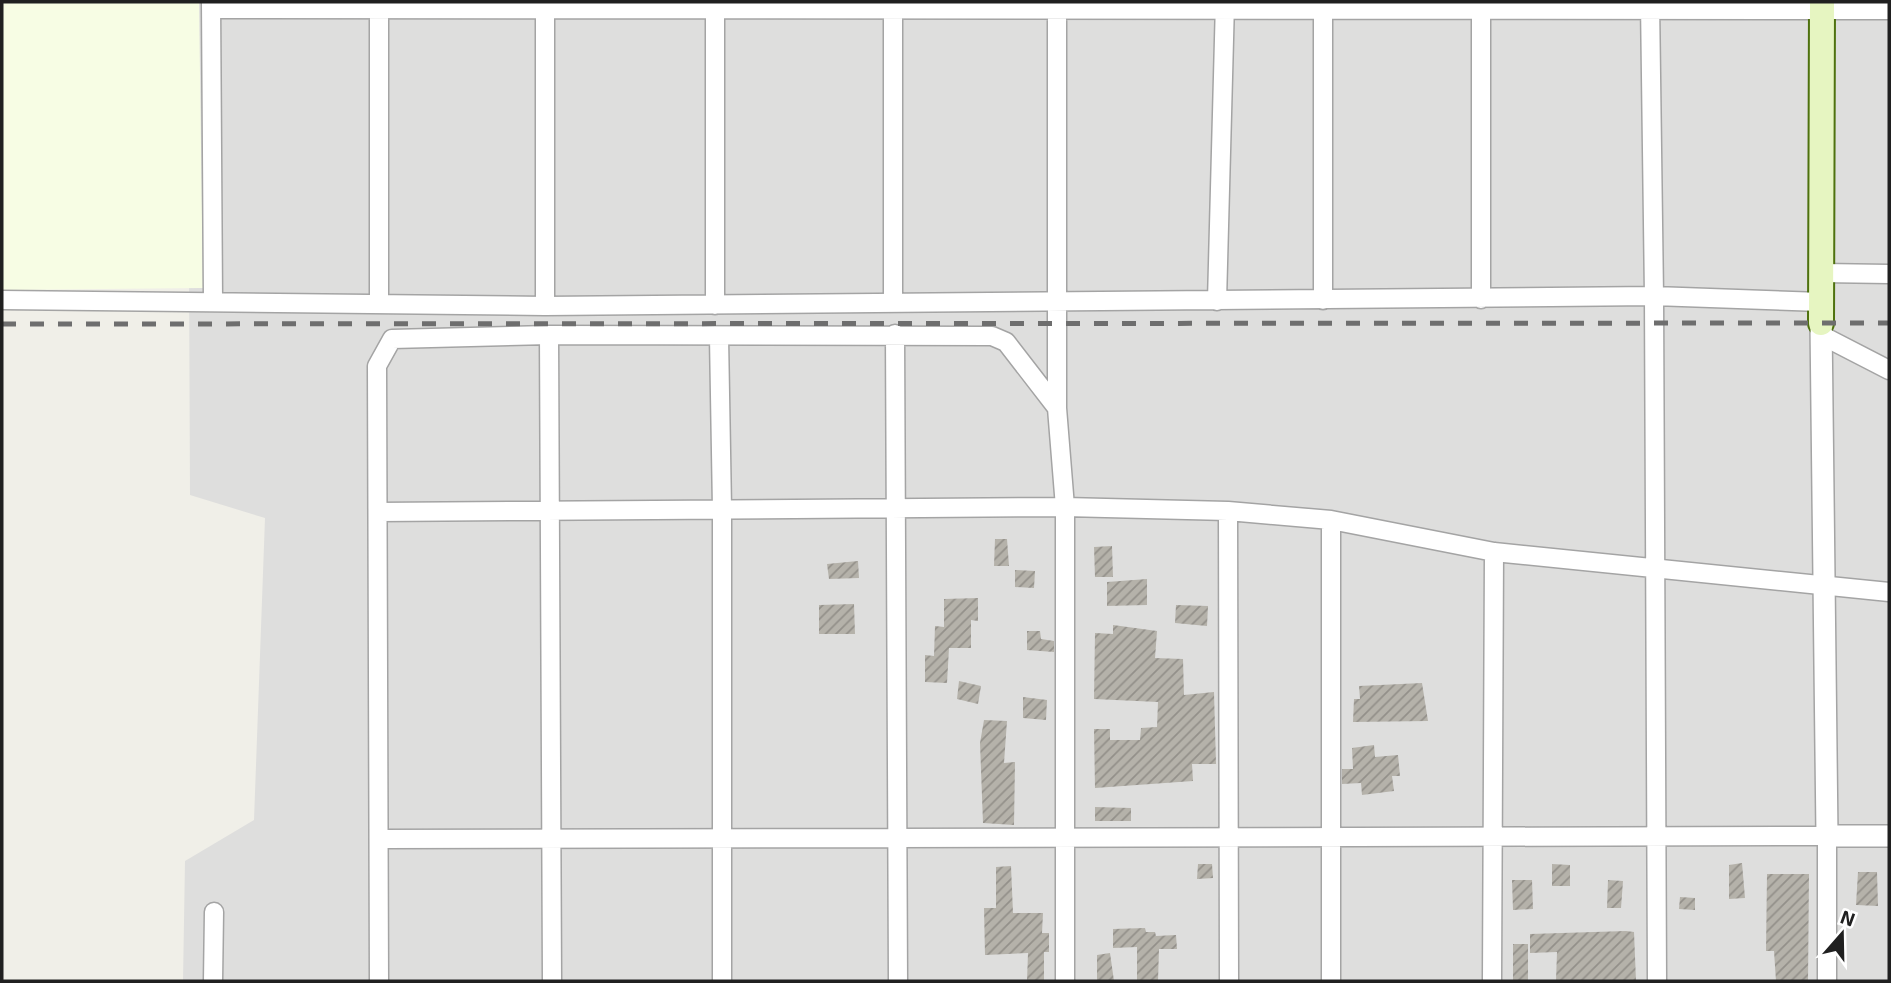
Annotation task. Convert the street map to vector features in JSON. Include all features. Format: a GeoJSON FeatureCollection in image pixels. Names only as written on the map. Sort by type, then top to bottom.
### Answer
{"type":"FeatureCollection","features":[{"type":"Feature","properties":{"kind":"main road"},"geometry":{"type":"LineString","coordinates":[[1821,6],[1821,320]]}},
{"type":"Feature","properties":{"kind":"street"},"geometry":{"type":"LineString","coordinates":[[213,300],[211,5],[1821,6],[1889,10]]}},
{"type":"Feature","properties":{"kind":"street"},"geometry":{"type":"LineString","coordinates":[[379,5],[379,303]]}},
{"type":"Feature","properties":{"kind":"street"},"geometry":{"type":"LineString","coordinates":[[545,5],[545,306]]}},
{"type":"Feature","properties":{"kind":"street"},"geometry":{"type":"LineString","coordinates":[[715,6],[715,305]]}},
{"type":"Feature","properties":{"kind":"street"},"geometry":{"type":"LineString","coordinates":[[893,6],[893,302]]}},
{"type":"Feature","properties":{"kind":"street"},"geometry":{"type":"LineString","coordinates":[[1057,6],[1057,408],[1065,507],[1065,981]]}},
{"type":"Feature","properties":{"kind":"street"},"geometry":{"type":"LineString","coordinates":[[1217,301],[1225,6]]}},
{"type":"Feature","properties":{"kind":"street"},"geometry":{"type":"LineString","coordinates":[[1323,6],[1323,300]]}},
{"type":"Feature","properties":{"kind":"street"},"geometry":{"type":"LineString","coordinates":[[1481,6],[1481,299]]}},
{"type":"Feature","properties":{"kind":"street"},"geometry":{"type":"LineString","coordinates":[[1649,6],[1654,296],[1657,981]]}},
{"type":"Feature","properties":{"kind":"street"},"geometry":{"type":"LineString","coordinates":[[1822,273],[1889,274]]}},
{"type":"Feature","properties":{"kind":"street"},"geometry":{"type":"LineString","coordinates":[[2,300],[213,300],[545,306],[1654,296],[1821,320],[1889,370]]}},
{"type":"Feature","properties":{"kind":"street"},"geometry":{"type":"LineString","coordinates":[[1821,320],[1827,981]]}},
{"type":"Feature","properties":{"kind":"street"},"geometry":{"type":"LineString","coordinates":[[895,334],[898,981]]}},
{"type":"Feature","properties":{"kind":"street"},"geometry":{"type":"LineString","coordinates":[[379,981],[377,366],[392,339],[549,335],[992,336],[1006,342],[1057,408]]}},
{"type":"Feature","properties":{"kind":"street"},"geometry":{"type":"LineString","coordinates":[[549,335],[552,981]]}},
{"type":"Feature","properties":{"kind":"street"},"geometry":{"type":"LineString","coordinates":[[719,337],[722,509],[722,981]]}},
{"type":"Feature","properties":{"kind":"street"},"geometry":{"type":"LineString","coordinates":[[378,512],[1065,507],[1228,512],[1331,520],[1494,552],[1889,592]]}},
{"type":"Feature","properties":{"kind":"street"},"geometry":{"type":"LineString","coordinates":[[1228,512],[1229,981]]}},
{"type":"Feature","properties":{"kind":"street"},"geometry":{"type":"LineString","coordinates":[[1331,520],[1331,981]]}},
{"type":"Feature","properties":{"kind":"street"},"geometry":{"type":"LineString","coordinates":[[1492,981],[1494,552]]}},
{"type":"Feature","properties":{"kind":"street"},"geometry":{"type":"LineString","coordinates":[[379,839],[1889,836]]}},
{"type":"Feature","properties":{"kind":"street"},"geometry":{"type":"LineString","coordinates":[[213,981],[214,912]]}},
{"type":"Feature","properties":{"kind":"shaded area"},"geometry":{"type":"Polygon","coordinates":[[[2,2],[1889,2],[1889,981],[183,981],[185,861],[254,820],[265,518],[190,495],[189,269],[2,2]]]}},
{"type":"Feature","properties":{"kind":"shaded area"},"geometry":{"type":"Polygon","coordinates":[[[2,2],[199,2],[203,288],[2,290],[2,2]]]}},
{"type":"Feature","properties":{"kind":"building"},"geometry":{"type":"Polygon","coordinates":[[[995,539],[1007,539],[1009,566],[994,566],[995,539]]]}},
{"type":"Feature","properties":{"kind":"building"},"geometry":{"type":"Polygon","coordinates":[[[1112,546],[1113,577],[1095,577],[1094,547],[1112,546]]]}},
{"type":"Feature","properties":{"kind":"building"},"geometry":{"type":"Polygon","coordinates":[[[858,561],[859,578],[829,579],[827,564],[858,561]]]}},
{"type":"Feature","properties":{"kind":"building"},"geometry":{"type":"Polygon","coordinates":[[[1015,570],[1035,571],[1034,588],[1015,587],[1015,570]]]}},
{"type":"Feature","properties":{"kind":"building"},"geometry":{"type":"Polygon","coordinates":[[[1147,579],[1147,605],[1107,606],[1107,582],[1147,579]]]}},
{"type":"Feature","properties":{"kind":"building"},"geometry":{"type":"Polygon","coordinates":[[[978,598],[978,621],[971,620],[971,648],[949,648],[947,683],[925,682],[925,655],[934,656],[935,626],[944,627],[944,599],[978,598]]]}},
{"type":"Feature","properties":{"kind":"building"},"geometry":{"type":"Polygon","coordinates":[[[854,604],[855,634],[819,634],[819,605],[854,604]]]}},
{"type":"Feature","properties":{"kind":"building"},"geometry":{"type":"Polygon","coordinates":[[[1176,605],[1208,606],[1207,626],[1175,623],[1176,605]]]}},
{"type":"Feature","properties":{"kind":"building"},"geometry":{"type":"Polygon","coordinates":[[[1113,625],[1157,631],[1155,658],[1183,659],[1184,695],[1214,692],[1216,764],[1192,764],[1193,781],[1095,788],[1094,729],[1110,729],[1110,740],[1140,740],[1141,728],[1157,727],[1158,702],[1094,699],[1095,633],[1113,634],[1113,625]]]}},
{"type":"Feature","properties":{"kind":"building"},"geometry":{"type":"Polygon","coordinates":[[[1027,631],[1040,631],[1041,639],[1054,641],[1054,652],[1027,650],[1027,631]]]}},
{"type":"Feature","properties":{"kind":"building"},"geometry":{"type":"Polygon","coordinates":[[[959,681],[981,686],[978,704],[957,699],[959,681]]]}},
{"type":"Feature","properties":{"kind":"building"},"geometry":{"type":"Polygon","coordinates":[[[1422,683],[1428,721],[1353,722],[1354,699],[1360,699],[1359,686],[1422,683]]]}},
{"type":"Feature","properties":{"kind":"building"},"geometry":{"type":"Polygon","coordinates":[[[1023,697],[1047,700],[1046,720],[1023,718],[1023,697]]]}},
{"type":"Feature","properties":{"kind":"building"},"geometry":{"type":"Polygon","coordinates":[[[984,720],[1007,721],[1004,763],[1015,762],[1014,825],[983,823],[980,743],[984,720]]]}},
{"type":"Feature","properties":{"kind":"building"},"geometry":{"type":"Polygon","coordinates":[[[1374,745],[1375,757],[1398,755],[1400,776],[1392,776],[1394,791],[1362,795],[1361,783],[1342,784],[1342,769],[1353,769],[1352,748],[1374,745]]]}},
{"type":"Feature","properties":{"kind":"building"},"geometry":{"type":"Polygon","coordinates":[[[1095,807],[1131,808],[1131,821],[1095,821],[1095,807]]]}},
{"type":"Feature","properties":{"kind":"building"},"geometry":{"type":"Polygon","coordinates":[[[1742,863],[1745,898],[1729,899],[1729,865],[1742,863]]]}},
{"type":"Feature","properties":{"kind":"building"},"geometry":{"type":"Polygon","coordinates":[[[1198,864],[1212,864],[1213,878],[1197,879],[1198,864]]]}},
{"type":"Feature","properties":{"kind":"building"},"geometry":{"type":"Polygon","coordinates":[[[1552,864],[1570,865],[1570,886],[1552,886],[1552,864]]]}},
{"type":"Feature","properties":{"kind":"building"},"geometry":{"type":"Polygon","coordinates":[[[1011,866],[1013,913],[1043,913],[1042,933],[1049,933],[1049,952],[1044,952],[1044,981],[1027,981],[1028,953],[985,955],[984,908],[996,908],[996,867],[1011,866]]]}},
{"type":"Feature","properties":{"kind":"building"},"geometry":{"type":"Polygon","coordinates":[[[1858,872],[1877,872],[1878,906],[1856,905],[1858,872]]]}},
{"type":"Feature","properties":{"kind":"building"},"geometry":{"type":"Polygon","coordinates":[[[1767,874],[1809,874],[1808,981],[1776,981],[1774,951],[1766,951],[1767,874]]]}},
{"type":"Feature","properties":{"kind":"building"},"geometry":{"type":"Polygon","coordinates":[[[1512,880],[1532,880],[1533,909],[1513,910],[1512,880]]]}},
{"type":"Feature","properties":{"kind":"building"},"geometry":{"type":"Polygon","coordinates":[[[1608,880],[1623,881],[1621,908],[1607,908],[1608,880]]]}},
{"type":"Feature","properties":{"kind":"building"},"geometry":{"type":"Polygon","coordinates":[[[1680,897],[1695,898],[1695,910],[1679,909],[1680,897]]]}},
{"type":"Feature","properties":{"kind":"building"},"geometry":{"type":"Polygon","coordinates":[[[1145,928],[1146,932],[1155,932],[1156,936],[1176,935],[1177,949],[1159,949],[1158,981],[1137,981],[1137,947],[1113,948],[1113,929],[1145,928]]]}},
{"type":"Feature","properties":{"kind":"building"},"geometry":{"type":"Polygon","coordinates":[[[1634,932],[1636,981],[1556,981],[1557,952],[1530,953],[1530,934],[1634,932]]]}},
{"type":"Feature","properties":{"kind":"building"},"geometry":{"type":"Polygon","coordinates":[[[1513,944],[1528,944],[1528,981],[1513,981],[1513,944]]]}},
{"type":"Feature","properties":{"kind":"building"},"geometry":{"type":"Polygon","coordinates":[[[1110,953],[1114,981],[1097,981],[1097,955],[1110,953]]]}},
{"type":"Feature","properties":{"kind":"railway"},"geometry":{"type":"LineString","coordinates":[[2,324],[1889,323]]}}]}
